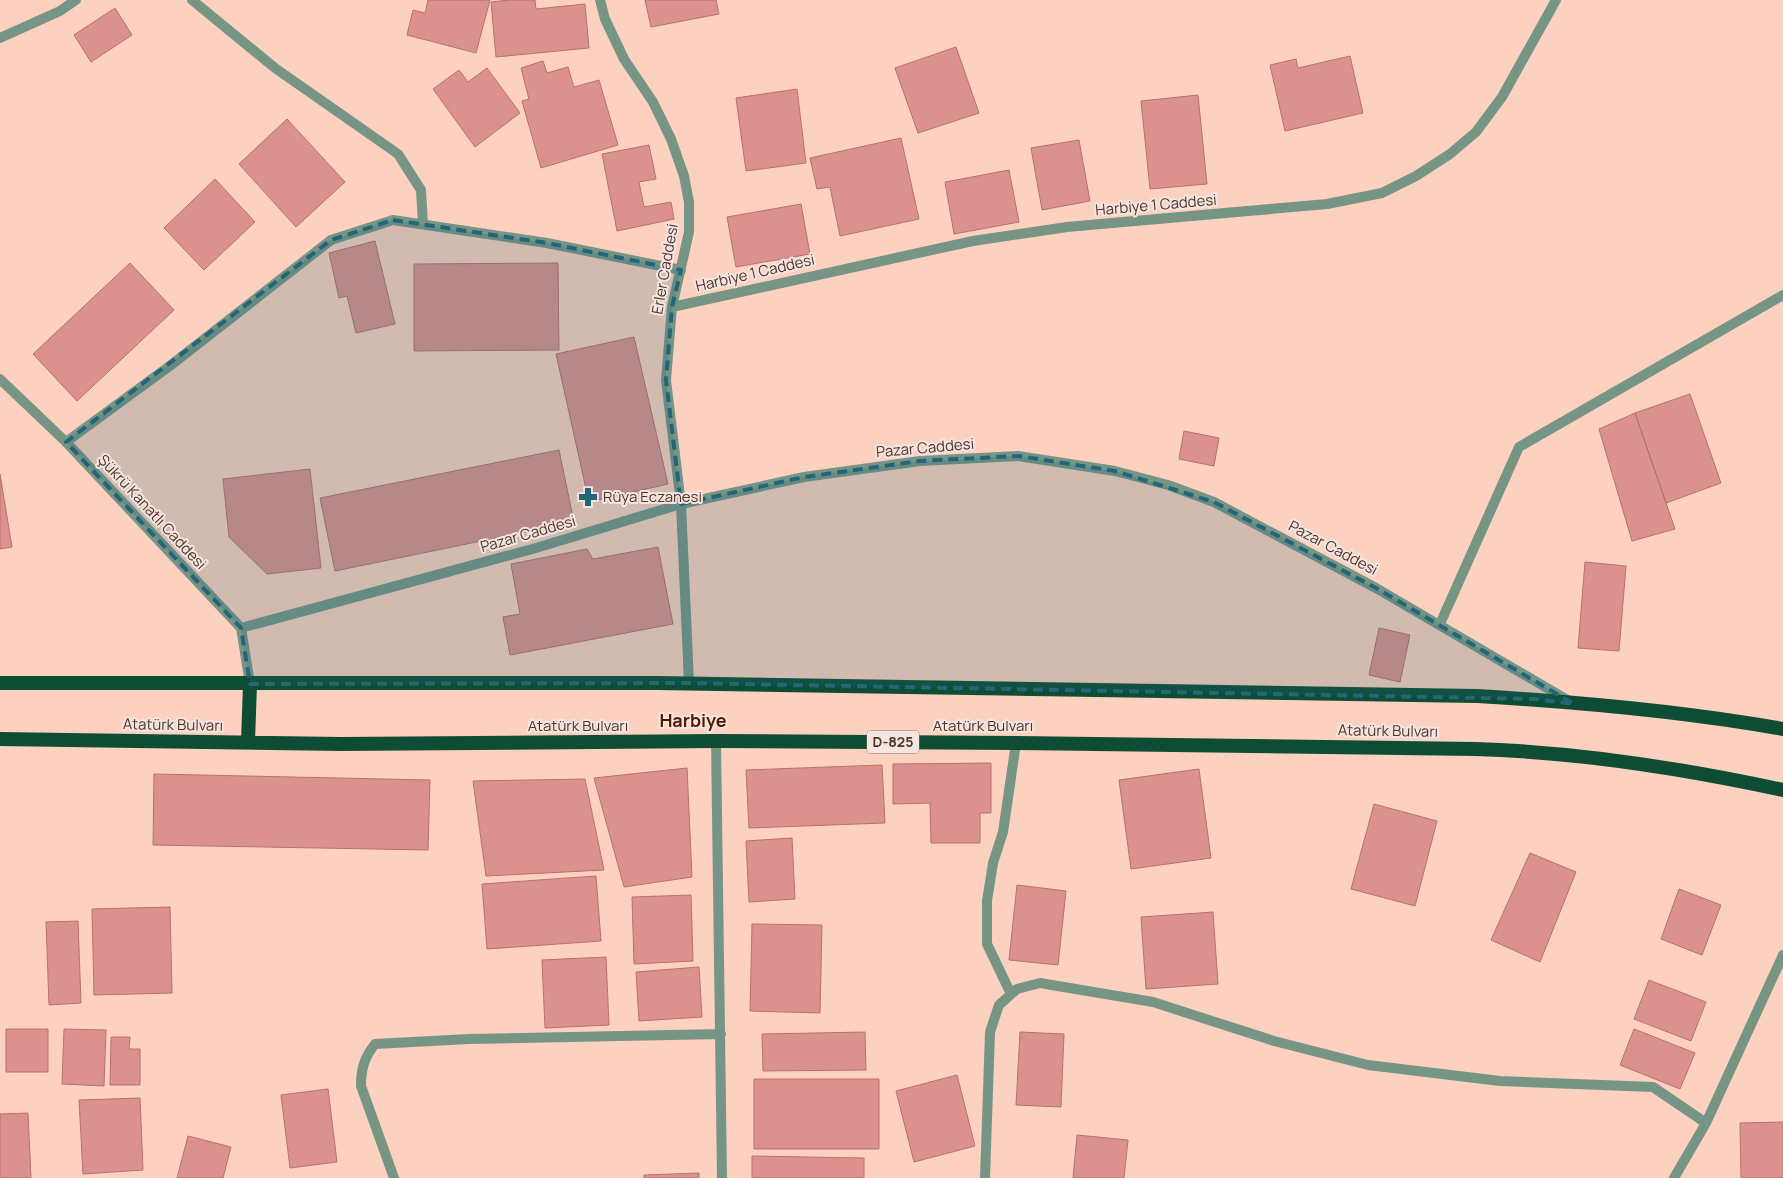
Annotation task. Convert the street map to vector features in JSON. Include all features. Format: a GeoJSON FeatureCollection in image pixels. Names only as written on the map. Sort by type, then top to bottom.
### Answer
{"type":"FeatureCollection","features":[{"type":"Feature","properties":{"kind":"highway"},"geometry":{"type":"LineString","coordinates":[[0,683],[689,683],[1477,696],[1723,719],[1783,729]]}},
{"type":"Feature","properties":{"kind":"highway"},"geometry":{"type":"LineString","coordinates":[[248,742],[250,684]]}},
{"type":"Feature","properties":{"kind":"highway","name":"Atatürk Bulvarı"},"geometry":{"type":"LineString","coordinates":[[0,739],[248,742],[716,741],[1016,743],[1538,751],[1654,766],[1783,790]]}},
{"type":"Feature","properties":{"kind":"street"},"geometry":{"type":"LineString","coordinates":[[0,38],[60,11],[76,0]]}},
{"type":"Feature","properties":{"kind":"street"},"geometry":{"type":"LineString","coordinates":[[192,0],[275,68],[398,154],[420,190],[423,224]]}},
{"type":"Feature","properties":{"kind":"street","name":"Erler Caddesi"},"geometry":{"type":"LineString","coordinates":[[600,0],[605,19],[624,59],[654,102],[684,176],[689,202],[689,232],[672,307],[666,380],[681,504],[689,683]]}},
{"type":"Feature","properties":{"kind":"street","name":"Harbiye 1 Caddesi"},"geometry":{"type":"LineString","coordinates":[[672,307],[860,264],[982,239],[1067,227],[1327,204],[1382,193],[1416,176],[1450,154],[1476,132],[1502,97],[1556,0]]}},
{"type":"Feature","properties":{"kind":"street"},"geometry":{"type":"LineString","coordinates":[[66,442],[171,365],[331,240],[393,220],[547,243],[681,270]]}},
{"type":"Feature","properties":{"kind":"street"},"geometry":{"type":"LineString","coordinates":[[1440,624],[1519,447],[1783,295]]}},
{"type":"Feature","properties":{"kind":"street","name":"Şükrü Kanatlı Caddesi"},"geometry":{"type":"LineString","coordinates":[[0,379],[66,442],[241,628]]}},
{"type":"Feature","properties":{"kind":"street","name":"Pazar Caddesi"},"geometry":{"type":"LineString","coordinates":[[241,628],[536,548],[681,504],[804,477],[920,461],[1018,456],[1115,470],[1168,485],[1214,502],[1440,624],[1574,704]]}},
{"type":"Feature","properties":{"kind":"street"},"geometry":{"type":"LineString","coordinates":[[241,628],[250,684]]}},
{"type":"Feature","properties":{"kind":"street"},"geometry":{"type":"LineString","coordinates":[[716,741],[722,1178]]}},
{"type":"Feature","properties":{"kind":"street"},"geometry":{"type":"LineString","coordinates":[[1011,994],[987,944],[987,901],[993,863],[1003,832],[1016,743]]}},
{"type":"Feature","properties":{"kind":"street"},"geometry":{"type":"LineString","coordinates":[[1674,1178],[1706,1123],[1783,955]]}},
{"type":"Feature","properties":{"kind":"street"},"geometry":{"type":"LineString","coordinates":[[985,1178],[990,1032],[999,1005],[1017,989],[1040,983],[1153,1002],[1274,1041],[1368,1065],[1500,1081],[1653,1087],[1706,1123]]}},
{"type":"Feature","properties":{"kind":"street"},"geometry":{"type":"LineString","coordinates":[[394,1178],[361,1086],[361,1071],[365,1057],[375,1044],[469,1039],[721,1034]]}},
{"type":"Feature","properties":{"kind":"highlighted area"},"geometry":{"type":"Polygon","coordinates":[[[393,220],[547,243],[681,270],[672,307],[666,380],[681,504],[804,477],[920,461],[1018,456],[1115,471],[1214,502],[1376,588],[1574,704],[1535,699],[689,683],[250,684],[241,628],[66,442],[331,240],[393,220]]]}},
{"type":"Feature","properties":{"kind":"building"},"geometry":{"type":"Polygon","coordinates":[[[428,0],[490,0],[476,53],[407,35],[413,10],[425,13],[428,0]]]}},
{"type":"Feature","properties":{"kind":"building"},"geometry":{"type":"Polygon","coordinates":[[[535,0],[536,9],[585,4],[589,48],[496,57],[491,2],[535,0]]]}},
{"type":"Feature","properties":{"kind":"building"},"geometry":{"type":"Polygon","coordinates":[[[645,0],[716,0],[719,14],[651,27],[645,0]]]}},
{"type":"Feature","properties":{"kind":"building"},"geometry":{"type":"Polygon","coordinates":[[[115,8],[132,35],[91,62],[74,35],[115,8]]]}},
{"type":"Feature","properties":{"kind":"building"},"geometry":{"type":"Polygon","coordinates":[[[956,47],[979,113],[918,133],[895,68],[956,47]]]}},
{"type":"Feature","properties":{"kind":"building"},"geometry":{"type":"Polygon","coordinates":[[[1350,56],[1363,113],[1285,131],[1270,65],[1296,59],[1298,68],[1350,56]]]}},
{"type":"Feature","properties":{"kind":"building"},"geometry":{"type":"Polygon","coordinates":[[[543,61],[547,73],[568,67],[574,87],[599,80],[618,145],[541,168],[522,101],[529,99],[521,68],[543,61]]]}},
{"type":"Feature","properties":{"kind":"building"},"geometry":{"type":"Polygon","coordinates":[[[487,68],[520,113],[475,147],[433,89],[459,70],[468,82],[487,68]]]}},
{"type":"Feature","properties":{"kind":"building"},"geometry":{"type":"Polygon","coordinates":[[[797,89],[806,163],[746,171],[736,98],[797,89]]]}},
{"type":"Feature","properties":{"kind":"building"},"geometry":{"type":"Polygon","coordinates":[[[1198,95],[1207,184],[1150,189],[1141,101],[1198,95]]]}},
{"type":"Feature","properties":{"kind":"building"},"geometry":{"type":"Polygon","coordinates":[[[287,119],[345,182],[296,227],[239,164],[287,119]]]}},
{"type":"Feature","properties":{"kind":"building"},"geometry":{"type":"Polygon","coordinates":[[[901,138],[919,219],[840,236],[830,187],[817,189],[810,158],[901,138]]]}},
{"type":"Feature","properties":{"kind":"building"},"geometry":{"type":"Polygon","coordinates":[[[1079,140],[1090,201],[1042,210],[1031,148],[1079,140]]]}},
{"type":"Feature","properties":{"kind":"building"},"geometry":{"type":"Polygon","coordinates":[[[649,145],[656,179],[639,182],[644,207],[671,202],[674,219],[617,231],[602,154],[649,145]]]}},
{"type":"Feature","properties":{"kind":"building"},"geometry":{"type":"Polygon","coordinates":[[[1009,170],[1019,222],[954,234],[945,182],[1009,170]]]}},
{"type":"Feature","properties":{"kind":"building"},"geometry":{"type":"Polygon","coordinates":[[[215,179],[255,222],[204,270],[164,228],[215,179]]]}},
{"type":"Feature","properties":{"kind":"building"},"geometry":{"type":"Polygon","coordinates":[[[801,204],[810,254],[736,267],[727,217],[801,204]]]}},
{"type":"Feature","properties":{"kind":"building"},"geometry":{"type":"Polygon","coordinates":[[[375,241],[395,324],[356,333],[347,296],[339,298],[329,253],[375,241]]]}},
{"type":"Feature","properties":{"kind":"building"},"geometry":{"type":"Polygon","coordinates":[[[130,263],[174,310],[77,401],[33,354],[130,263]]]}},
{"type":"Feature","properties":{"kind":"building"},"geometry":{"type":"Polygon","coordinates":[[[558,263],[559,350],[414,351],[414,264],[558,263]]]}},
{"type":"Feature","properties":{"kind":"building"},"geometry":{"type":"Polygon","coordinates":[[[634,337],[668,484],[589,502],[556,354],[634,337]]]}},
{"type":"Feature","properties":{"kind":"building"},"geometry":{"type":"Polygon","coordinates":[[[1690,394],[1721,483],[1666,503],[1635,413],[1690,394]]]}},
{"type":"Feature","properties":{"kind":"building"},"geometry":{"type":"Polygon","coordinates":[[[1635,413],[1675,529],[1632,541],[1599,429],[1635,413]]]}},
{"type":"Feature","properties":{"kind":"building"},"geometry":{"type":"Polygon","coordinates":[[[1184,431],[1219,438],[1214,466],[1179,459],[1184,431]]]}},
{"type":"Feature","properties":{"kind":"building"},"geometry":{"type":"Polygon","coordinates":[[[559,450],[574,522],[335,571],[320,498],[559,450]]]}},
{"type":"Feature","properties":{"kind":"building"},"geometry":{"type":"Polygon","coordinates":[[[310,469],[321,568],[267,574],[229,537],[223,479],[310,469]]]}},
{"type":"Feature","properties":{"kind":"building"},"geometry":{"type":"Polygon","coordinates":[[[0,474],[12,547],[0,549],[0,474]]]}},
{"type":"Feature","properties":{"kind":"building"},"geometry":{"type":"Polygon","coordinates":[[[658,547],[673,624],[510,655],[503,617],[520,614],[511,564],[587,549],[593,559],[658,547]]]}},
{"type":"Feature","properties":{"kind":"building"},"geometry":{"type":"Polygon","coordinates":[[[1585,562],[1626,566],[1619,651],[1578,648],[1585,562]]]}},
{"type":"Feature","properties":{"kind":"building"},"geometry":{"type":"Polygon","coordinates":[[[1379,628],[1410,635],[1400,682],[1369,675],[1379,628]]]}},
{"type":"Feature","properties":{"kind":"building"},"geometry":{"type":"Polygon","coordinates":[[[991,763],[991,813],[980,813],[980,843],[931,843],[930,803],[893,804],[893,764],[991,763]]]}},
{"type":"Feature","properties":{"kind":"building"},"geometry":{"type":"Polygon","coordinates":[[[882,765],[885,823],[749,828],[746,770],[882,765]]]}},
{"type":"Feature","properties":{"kind":"building"},"geometry":{"type":"Polygon","coordinates":[[[687,768],[692,877],[624,887],[594,778],[687,768]]]}},
{"type":"Feature","properties":{"kind":"building"},"geometry":{"type":"Polygon","coordinates":[[[1199,769],[1211,858],[1131,869],[1119,780],[1199,769]]]}},
{"type":"Feature","properties":{"kind":"building"},"geometry":{"type":"Polygon","coordinates":[[[154,774],[430,780],[428,850],[153,845],[154,774]]]}},
{"type":"Feature","properties":{"kind":"building"},"geometry":{"type":"Polygon","coordinates":[[[585,779],[604,870],[486,876],[473,781],[585,779]]]}},
{"type":"Feature","properties":{"kind":"building"},"geometry":{"type":"Polygon","coordinates":[[[1374,804],[1437,821],[1415,906],[1351,889],[1374,804]]]}},
{"type":"Feature","properties":{"kind":"building"},"geometry":{"type":"Polygon","coordinates":[[[792,838],[795,899],[749,902],[746,841],[792,838]]]}},
{"type":"Feature","properties":{"kind":"building"},"geometry":{"type":"Polygon","coordinates":[[[1530,853],[1576,872],[1540,962],[1491,940],[1530,853]]]}},
{"type":"Feature","properties":{"kind":"building"},"geometry":{"type":"Polygon","coordinates":[[[596,876],[601,941],[487,949],[482,884],[596,876]]]}},
{"type":"Feature","properties":{"kind":"building"},"geometry":{"type":"Polygon","coordinates":[[[1017,885],[1066,891],[1058,965],[1009,960],[1017,885]]]}},
{"type":"Feature","properties":{"kind":"building"},"geometry":{"type":"Polygon","coordinates":[[[1679,889],[1721,905],[1702,955],[1661,939],[1679,889]]]}},
{"type":"Feature","properties":{"kind":"building"},"geometry":{"type":"Polygon","coordinates":[[[691,895],[693,961],[634,964],[632,897],[691,895]]]}},
{"type":"Feature","properties":{"kind":"building"},"geometry":{"type":"Polygon","coordinates":[[[170,907],[172,993],[94,995],[92,909],[170,907]]]}},
{"type":"Feature","properties":{"kind":"building"},"geometry":{"type":"Polygon","coordinates":[[[1213,912],[1218,984],[1146,989],[1141,917],[1213,912]]]}},
{"type":"Feature","properties":{"kind":"building"},"geometry":{"type":"Polygon","coordinates":[[[78,921],[81,1003],[49,1005],[46,922],[78,921]]]}},
{"type":"Feature","properties":{"kind":"building"},"geometry":{"type":"Polygon","coordinates":[[[752,924],[822,925],[820,1013],[750,1011],[752,924]]]}},
{"type":"Feature","properties":{"kind":"building"},"geometry":{"type":"Polygon","coordinates":[[[606,957],[609,1025],[545,1028],[542,960],[606,957]]]}},
{"type":"Feature","properties":{"kind":"building"},"geometry":{"type":"Polygon","coordinates":[[[699,967],[702,1017],[639,1021],[636,972],[699,967]]]}},
{"type":"Feature","properties":{"kind":"building"},"geometry":{"type":"Polygon","coordinates":[[[1649,980],[1706,1002],[1691,1041],[1634,1019],[1649,980]]]}},
{"type":"Feature","properties":{"kind":"building"},"geometry":{"type":"Polygon","coordinates":[[[6,1029],[48,1029],[48,1072],[6,1072],[6,1029]]]}},
{"type":"Feature","properties":{"kind":"building"},"geometry":{"type":"Polygon","coordinates":[[[64,1029],[106,1030],[104,1086],[62,1084],[64,1029]]]}},
{"type":"Feature","properties":{"kind":"building"},"geometry":{"type":"Polygon","coordinates":[[[1634,1029],[1695,1053],[1680,1089],[1620,1065],[1634,1029]]]}},
{"type":"Feature","properties":{"kind":"building"},"geometry":{"type":"Polygon","coordinates":[[[865,1032],[866,1070],[763,1071],[762,1034],[865,1032]]]}},
{"type":"Feature","properties":{"kind":"building"},"geometry":{"type":"Polygon","coordinates":[[[1020,1032],[1064,1034],[1061,1107],[1016,1105],[1020,1032]]]}},
{"type":"Feature","properties":{"kind":"building"},"geometry":{"type":"Polygon","coordinates":[[[111,1037],[130,1037],[129,1049],[140,1049],[140,1085],[110,1085],[111,1037]]]}},
{"type":"Feature","properties":{"kind":"building"},"geometry":{"type":"Polygon","coordinates":[[[957,1075],[975,1146],[914,1162],[896,1091],[957,1075]]]}},
{"type":"Feature","properties":{"kind":"building"},"geometry":{"type":"Polygon","coordinates":[[[754,1079],[879,1079],[879,1149],[754,1149],[754,1079]]]}},
{"type":"Feature","properties":{"kind":"building"},"geometry":{"type":"Polygon","coordinates":[[[328,1089],[337,1162],[290,1168],[281,1095],[328,1089]]]}},
{"type":"Feature","properties":{"kind":"building"},"geometry":{"type":"Polygon","coordinates":[[[140,1098],[143,1170],[83,1174],[79,1100],[140,1098]]]}},
{"type":"Feature","properties":{"kind":"building"},"geometry":{"type":"Polygon","coordinates":[[[28,1113],[31,1178],[0,1178],[0,1114],[28,1113]]]}},
{"type":"Feature","properties":{"kind":"building"},"geometry":{"type":"Polygon","coordinates":[[[1783,1122],[1783,1178],[1741,1178],[1740,1123],[1783,1122]]]}},
{"type":"Feature","properties":{"kind":"building"},"geometry":{"type":"Polygon","coordinates":[[[1077,1135],[1128,1140],[1124,1178],[1073,1178],[1077,1135]]]}},
{"type":"Feature","properties":{"kind":"building"},"geometry":{"type":"Polygon","coordinates":[[[188,1136],[231,1147],[223,1178],[177,1178],[188,1136]]]}},
{"type":"Feature","properties":{"kind":"building"},"geometry":{"type":"Polygon","coordinates":[[[752,1156],[864,1158],[864,1178],[752,1178],[752,1156]]]}},
{"type":"Feature","properties":{"kind":"building"},"geometry":{"type":"Polygon","coordinates":[[[699,1173],[699,1178],[644,1178],[644,1175],[699,1173]]]}},
{"type":"Feature","properties":{"kind":"place","name":"Rüya Eczanesi"},"geometry":{"type":"Point","coordinates":[588,497]}},
{"type":"Feature","properties":{"kind":"district","name":"Harbiye"},"geometry":{"type":"Point","coordinates":[693,721]}}]}
